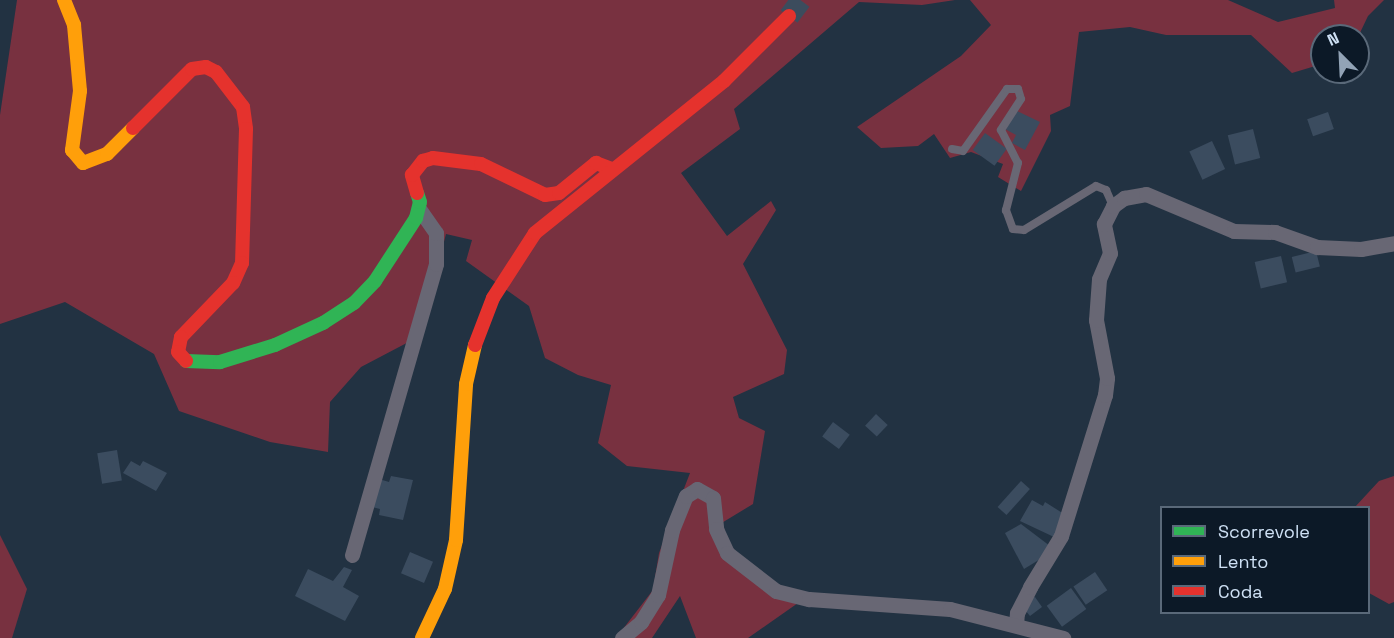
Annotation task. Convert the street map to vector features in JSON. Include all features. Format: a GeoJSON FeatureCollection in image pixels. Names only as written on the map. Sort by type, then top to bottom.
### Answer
{"type":"FeatureCollection","features":[{"type":"Feature","properties":{"kind":"street"},"geometry":{"type":"LineString","coordinates":[[64,0],[74,25],[80,91],[72,150],[83,163],[107,154],[192,69],[206,67],[216,72],[243,107],[246,129],[242,262],[233,283],[181,338],[178,352],[187,363],[220,362],[257,351],[305,332],[341,312],[375,281],[420,210]]}},
{"type":"Feature","properties":{"kind":"street"},"geometry":{"type":"LineString","coordinates":[[422,638],[446,589],[456,540],[466,384],[483,319],[526,243],[612,169],[741,66],[789,16]]}},
{"type":"Feature","properties":{"kind":"street"},"geometry":{"type":"LineString","coordinates":[[352,555],[436,264],[436,232],[420,210],[411,175],[416,167],[433,158],[481,164],[545,195],[559,193],[596,164],[612,169]]}},
{"type":"Feature","properties":{"kind":"street"},"geometry":{"type":"LineString","coordinates":[[1016,624],[1017,613],[1030,587],[1061,536],[1105,395],[1107,378],[1096,320],[1099,279],[1110,253],[1104,224],[1113,206],[1124,198],[1146,194],[1234,231],[1275,232],[1317,247],[1361,249],[1394,243]]}},
{"type":"Feature","properties":{"kind":"street"},"geometry":{"type":"LineString","coordinates":[[622,638],[640,622],[657,595],[672,530],[686,496],[697,489],[713,498],[716,529],[727,553],[776,591],[809,599],[950,609],[1016,624],[1063,638]]}},
{"type":"Feature","properties":{"kind":"lane"},"geometry":{"type":"LineString","coordinates":[[952,149],[963,151],[1007,89],[1018,89],[1021,99],[1001,130],[1018,163],[1006,210],[1013,229],[1024,230],[1096,186],[1106,190],[1113,206]]}},
{"type":"Feature","properties":{"kind":"shaded area"},"geometry":{"type":"Polygon","coordinates":[[[17,0],[955,0],[922,5],[859,2],[734,109],[740,129],[681,173],[727,236],[771,201],[776,210],[743,264],[787,350],[784,374],[733,397],[739,418],[765,431],[753,504],[720,524],[736,555],[798,603],[748,638],[696,638],[680,596],[652,638],[616,638],[653,590],[659,553],[690,473],[627,466],[598,443],[611,385],[578,375],[545,358],[529,306],[466,261],[472,240],[446,234],[420,336],[361,367],[330,402],[328,452],[270,442],[179,411],[154,354],[65,302],[0,324],[0,115],[17,0]]]}},
{"type":"Feature","properties":{"kind":"shaded area"},"geometry":{"type":"Polygon","coordinates":[[[970,0],[1228,0],[1278,22],[1335,8],[1334,0],[1384,0],[1368,16],[1364,24],[1310,24],[1310,68],[1292,73],[1251,35],[1166,35],[1130,27],[1079,32],[1070,106],[1050,115],[1051,131],[1021,191],[998,177],[1003,164],[971,152],[950,158],[934,134],[918,146],[881,148],[857,127],[961,56],[991,25],[970,0]]]}},
{"type":"Feature","properties":{"kind":"shaded area"},"geometry":{"type":"Polygon","coordinates":[[[1394,476],[1394,602],[1389,604],[1370,594],[1370,506],[1356,506],[1379,481],[1394,476]]]}},
{"type":"Feature","properties":{"kind":"shaded area"},"geometry":{"type":"Polygon","coordinates":[[[0,535],[27,589],[12,638],[0,638],[0,535]]]}},
{"type":"Feature","properties":{"kind":"building"},"geometry":{"type":"Polygon","coordinates":[[[1015,110],[1040,122],[1025,150],[1012,143],[1016,135],[1005,129],[1015,110]]]}},
{"type":"Feature","properties":{"kind":"building"},"geometry":{"type":"Polygon","coordinates":[[[1328,112],[1334,129],[1313,136],[1307,119],[1328,112]]]}},
{"type":"Feature","properties":{"kind":"building"},"geometry":{"type":"Polygon","coordinates":[[[1253,129],[1260,158],[1235,164],[1228,135],[1253,129]]]}},
{"type":"Feature","properties":{"kind":"building"},"geometry":{"type":"Polygon","coordinates":[[[985,133],[1007,149],[994,166],[973,150],[985,133]]]}},
{"type":"Feature","properties":{"kind":"building"},"geometry":{"type":"Polygon","coordinates":[[[1212,141],[1225,169],[1202,180],[1189,152],[1212,141]]]}},
{"type":"Feature","properties":{"kind":"building"},"geometry":{"type":"Polygon","coordinates":[[[1316,251],[1320,267],[1296,273],[1292,257],[1316,251]]]}},
{"type":"Feature","properties":{"kind":"building"},"geometry":{"type":"Polygon","coordinates":[[[1281,256],[1287,282],[1261,288],[1255,262],[1281,256]]]}},
{"type":"Feature","properties":{"kind":"building"},"geometry":{"type":"Polygon","coordinates":[[[876,414],[888,425],[877,437],[865,426],[876,414]]]}},
{"type":"Feature","properties":{"kind":"building"},"geometry":{"type":"Polygon","coordinates":[[[833,422],[850,435],[839,449],[822,436],[833,422]]]}},
{"type":"Feature","properties":{"kind":"building"},"geometry":{"type":"Polygon","coordinates":[[[117,450],[122,481],[102,484],[97,453],[117,450]]]}},
{"type":"Feature","properties":{"kind":"building"},"geometry":{"type":"Polygon","coordinates":[[[131,461],[140,466],[143,461],[167,473],[156,491],[123,473],[131,461]]]}},
{"type":"Feature","properties":{"kind":"building"},"geometry":{"type":"Polygon","coordinates":[[[391,476],[413,480],[403,520],[379,515],[380,509],[372,507],[379,479],[389,482],[391,476]]]}},
{"type":"Feature","properties":{"kind":"building"},"geometry":{"type":"Polygon","coordinates":[[[1021,481],[1030,489],[1006,515],[998,507],[1021,481]]]}},
{"type":"Feature","properties":{"kind":"building"},"geometry":{"type":"Polygon","coordinates":[[[1032,500],[1043,506],[1045,502],[1064,514],[1054,537],[1020,521],[1032,500]]]}},
{"type":"Feature","properties":{"kind":"building"},"geometry":{"type":"Polygon","coordinates":[[[1021,524],[1050,546],[1042,558],[1024,569],[1005,533],[1021,524]]]}},
{"type":"Feature","properties":{"kind":"building"},"geometry":{"type":"Polygon","coordinates":[[[410,552],[433,562],[424,583],[401,573],[410,552]]]}},
{"type":"Feature","properties":{"kind":"building"},"geometry":{"type":"Polygon","coordinates":[[[344,567],[352,570],[343,587],[359,596],[345,621],[295,596],[308,569],[333,581],[344,567]]]}},
{"type":"Feature","properties":{"kind":"building"},"geometry":{"type":"Polygon","coordinates":[[[1095,572],[1107,590],[1086,605],[1073,587],[1095,572]]]}},
{"type":"Feature","properties":{"kind":"building"},"geometry":{"type":"Polygon","coordinates":[[[1071,588],[1086,609],[1062,627],[1047,606],[1071,588]]]}},
{"type":"Feature","properties":{"kind":"building"},"geometry":{"type":"Polygon","coordinates":[[[1035,597],[1042,607],[1030,616],[1025,610],[1030,598],[1035,597]]]}},
{"type":"Feature","properties":{"kind":"tunnel"},"geometry":{"type":"LineString","coordinates":[[789,16],[801,0]]}},
{"type":"Feature","properties":{"kind":"traffic: fast"},"geometry":{"type":"LineString","coordinates":[[186,361],[220,362],[275,345],[323,323],[354,303],[375,281],[416,218],[420,202],[417,193]]}},
{"type":"Feature","properties":{"kind":"traffic: slow"},"geometry":{"type":"LineString","coordinates":[[64,0],[74,25],[80,91],[72,150],[83,163],[107,154],[133,128]]}},
{"type":"Feature","properties":{"kind":"traffic: slow"},"geometry":{"type":"LineString","coordinates":[[422,638],[445,589],[456,540],[466,384],[475,345]]}},
{"type":"Feature","properties":{"kind":"traffic: jam"},"geometry":{"type":"LineString","coordinates":[[475,345],[493,298],[535,233],[724,81],[789,16]]}},
{"type":"Feature","properties":{"kind":"traffic: jam"},"geometry":{"type":"LineString","coordinates":[[133,128],[192,69],[206,67],[216,72],[243,107],[246,129],[242,263],[233,283],[181,337],[178,352],[186,361]]}},
{"type":"Feature","properties":{"kind":"traffic: jam"},"geometry":{"type":"LineString","coordinates":[[417,193],[412,175],[423,161],[433,158],[481,164],[545,195],[559,193],[596,163],[612,169]]}}]}
